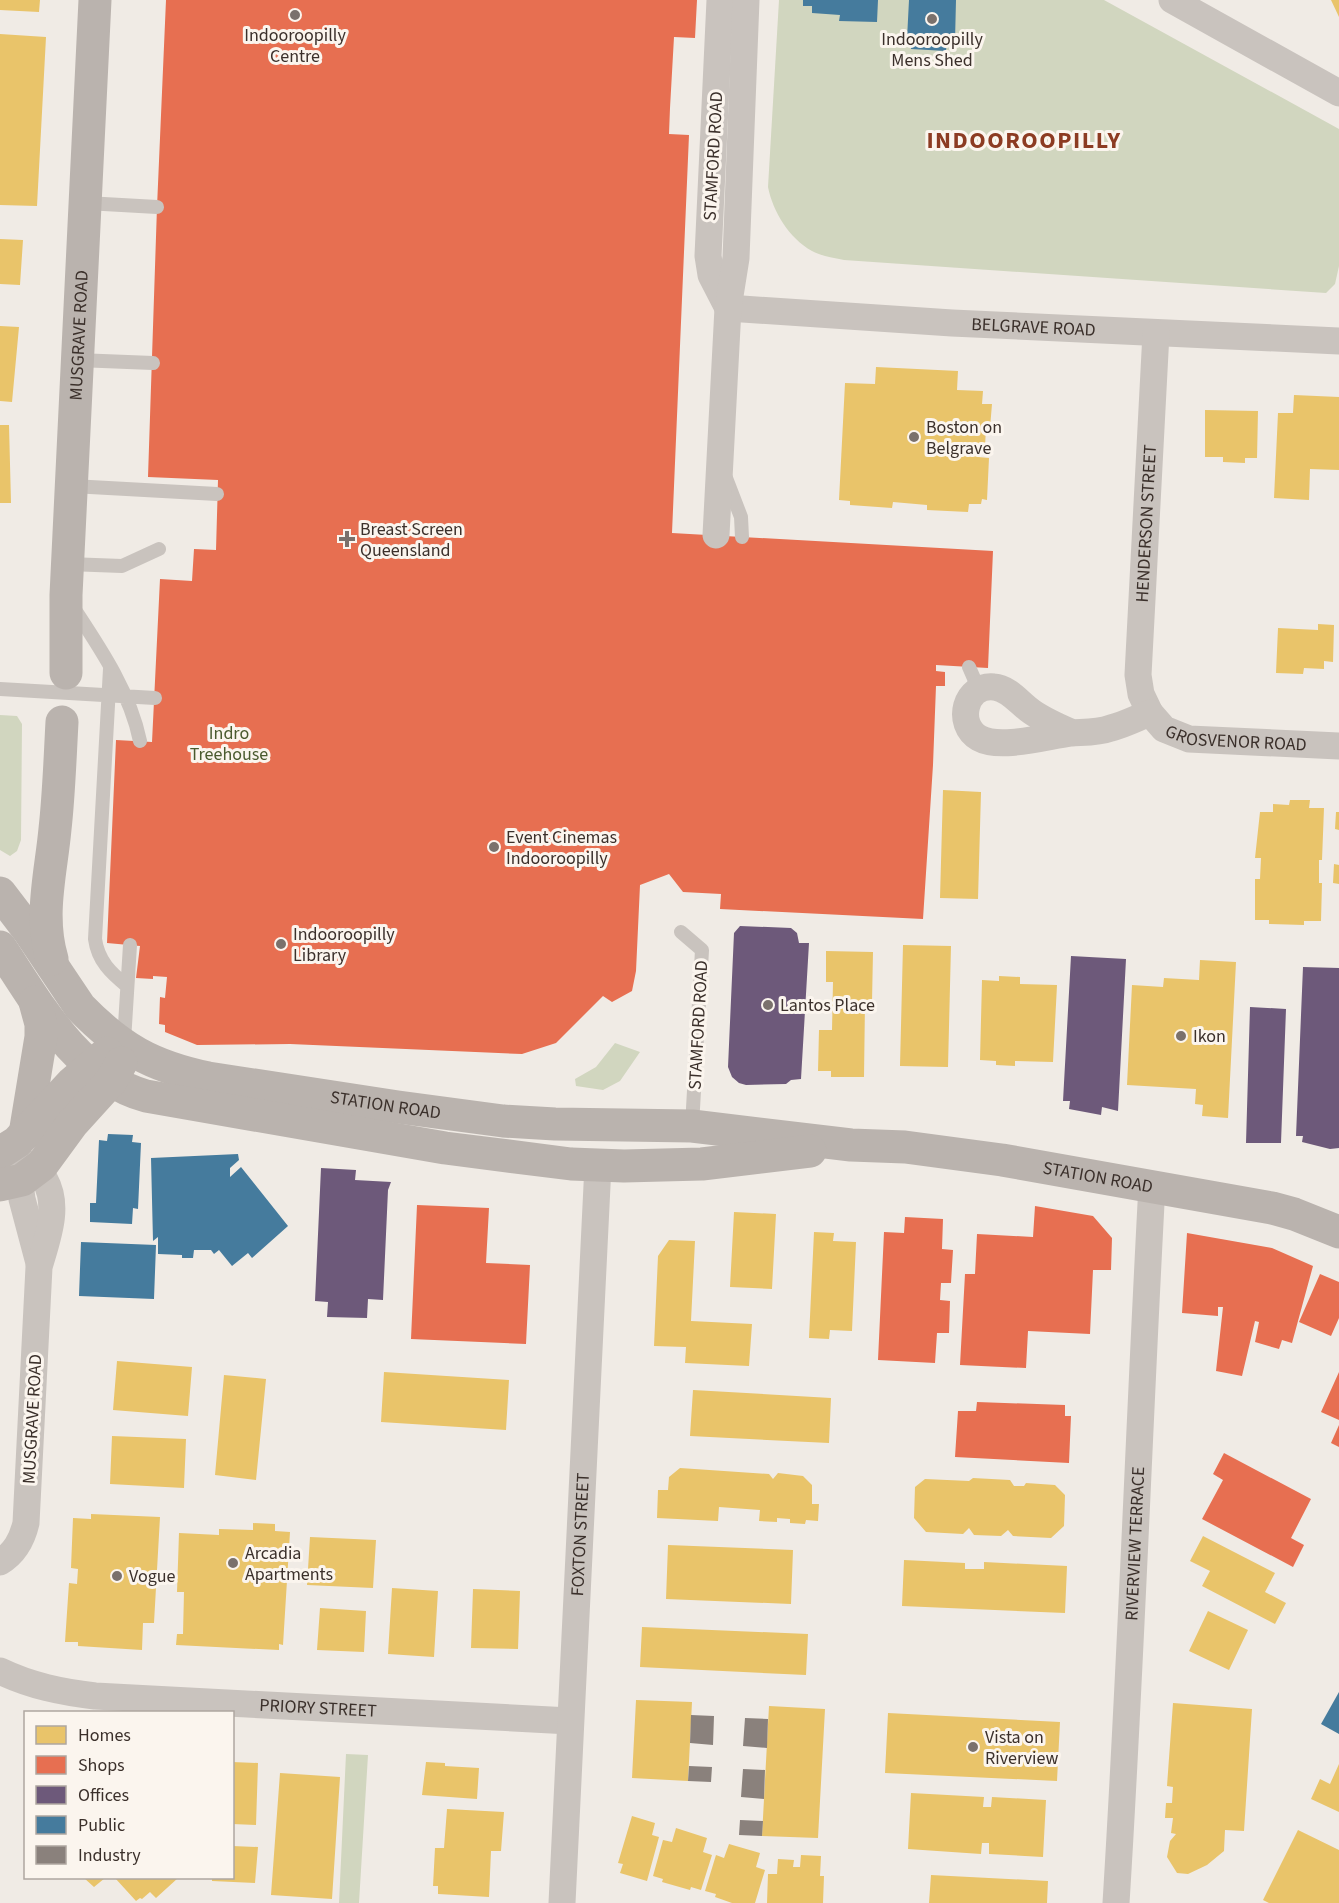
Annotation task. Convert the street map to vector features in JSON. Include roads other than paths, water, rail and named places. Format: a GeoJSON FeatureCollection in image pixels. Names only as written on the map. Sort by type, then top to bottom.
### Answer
{"type":"FeatureCollection","features":[{"type":"Feature","properties":{"kind":"street","name":"MUSGRAVE ROAD"},"geometry":{"type":"LineString","coordinates":[[66,673],[67,579],[95,0]]}},
{"type":"Feature","properties":{"kind":"street","name":"STAMFORD ROAD"},"geometry":{"type":"LineString","coordinates":[[720,0],[708,256],[711,275],[728,308]]}},
{"type":"Feature","properties":{"kind":"street","name":"STAMFORD ROAD"},"geometry":{"type":"LineString","coordinates":[[716,535],[728,308],[736,258],[746,0]]}},
{"type":"Feature","properties":{"kind":"street"},"geometry":{"type":"LineString","coordinates":[[1172,0],[1339,93]]}},
{"type":"Feature","properties":{"kind":"street","name":"BELGRAVE ROAD"},"geometry":{"type":"LineString","coordinates":[[728,308],[952,323],[1339,341]]}},
{"type":"Feature","properties":{"kind":"street","name":"HENDERSON STREET"},"geometry":{"type":"LineString","coordinates":[[1150,713],[1138,684],[1156,333]]}},
{"type":"Feature","properties":{"kind":"street","name":"GROSVENOR ROAD"},"geometry":{"type":"LineString","coordinates":[[1073,733],[1042,718],[999,688],[986,687],[974,679],[965,715],[969,728],[979,738],[989,741],[1007,742],[1073,733],[1090,733],[1111,729],[1150,713],[1164,729],[1189,739],[1339,746]]}},
{"type":"Feature","properties":{"kind":"street"},"geometry":{"type":"LineString","coordinates":[[5,906],[26,906],[43,890],[47,878],[55,832],[62,722]]}},
{"type":"Feature","properties":{"kind":"street"},"geometry":{"type":"LineString","coordinates":[[47,878],[47,939],[57,972]]}},
{"type":"Feature","properties":{"kind":"street","name":"STATION ROAD"},"geometry":{"type":"LineString","coordinates":[[5,906],[57,972],[80,1007],[123,1045],[147,1060],[208,1078],[492,1120],[555,1124],[692,1126],[851,1145],[905,1147],[1002,1160],[1272,1208],[1339,1232]]}},
{"type":"Feature","properties":{"kind":"street","name":"STATION ROAD"},"geometry":{"type":"LineString","coordinates":[[0,947],[51,1024],[101,1073],[126,1090],[146,1096],[482,1154],[561,1163],[689,1164],[742,1160],[851,1145]]}},
{"type":"Feature","properties":{"kind":"street"},"geometry":{"type":"LineString","coordinates":[[15,1160],[41,1037],[40,1019],[33,998]]}},
{"type":"Feature","properties":{"kind":"street"},"geometry":{"type":"LineString","coordinates":[[15,1160],[72,1083],[101,1073],[123,1045]]}},
{"type":"Feature","properties":{"kind":"street"},"geometry":{"type":"LineString","coordinates":[[598,1165],[600,1125]]}},
{"type":"Feature","properties":{"kind":"street"},"geometry":{"type":"LineString","coordinates":[[689,1164],[692,1126]]}},
{"type":"Feature","properties":{"kind":"street","name":"MUSGRAVE ROAD"},"geometry":{"type":"LineString","coordinates":[[0,1562],[8,1557],[16,1547],[23,1536],[26,1523],[39,1267],[50,1227],[52,1198],[46,1182],[15,1160]]}},
{"type":"Feature","properties":{"kind":"street","name":"FOXTON STREET"},"geometry":{"type":"LineString","coordinates":[[562,1903],[598,1165]]}},
{"type":"Feature","properties":{"kind":"street","name":"RIVERVIEW TERRACE"},"geometry":{"type":"LineString","coordinates":[[1116,1903],[1129,1696],[1140,1405],[1152,1185]]}},
{"type":"Feature","properties":{"kind":"street","name":"PRIORY STREET"},"geometry":{"type":"LineString","coordinates":[[0,1671],[48,1689],[95,1696],[570,1721]]}},
{"type":"Feature","properties":{"kind":"lane"},"geometry":{"type":"LineString","coordinates":[[86,203],[157,207]]}},
{"type":"Feature","properties":{"kind":"lane"},"geometry":{"type":"LineString","coordinates":[[77,360],[153,363]]}},
{"type":"Feature","properties":{"kind":"lane"},"geometry":{"type":"LineString","coordinates":[[719,459],[741,517],[742,537]]}},
{"type":"Feature","properties":{"kind":"lane"},"geometry":{"type":"LineString","coordinates":[[72,486],[217,494]]}},
{"type":"Feature","properties":{"kind":"lane"},"geometry":{"type":"LineString","coordinates":[[140,741],[129,702],[95,641],[67,579],[122,566],[159,549]]}},
{"type":"Feature","properties":{"kind":"lane"},"geometry":{"type":"LineString","coordinates":[[110,669],[95,939],[104,964],[127,986]]}},
{"type":"Feature","properties":{"kind":"lane"},"geometry":{"type":"LineString","coordinates":[[0,689],[155,698]]}},
{"type":"Feature","properties":{"kind":"lane","name":"STAMFORD ROAD"},"geometry":{"type":"LineString","coordinates":[[681,932],[702,950],[692,1126]]}},
{"type":"Feature","properties":{"kind":"lane"},"geometry":{"type":"LineString","coordinates":[[123,1045],[130,945]]}},
{"type":"Feature","properties":{"kind":"place","name":"Indooroopilly Centre"},"geometry":{"type":"Point","coordinates":[295,15]}},
{"type":"Feature","properties":{"kind":"place","name":"Indooroopilly Mens Shed"},"geometry":{"type":"Point","coordinates":[932,19]}},
{"type":"Feature","properties":{"kind":"place","name":"Boston on Belgrave"},"geometry":{"type":"Point","coordinates":[914,437]}},
{"type":"Feature","properties":{"kind":"place","name":"Breast Screen Queensland"},"geometry":{"type":"Point","coordinates":[347,539]}},
{"type":"Feature","properties":{"kind":"place","name":"Event Cinemas Indooroopilly"},"geometry":{"type":"Point","coordinates":[494,847]}},
{"type":"Feature","properties":{"kind":"place","name":"Indooroopilly Library"},"geometry":{"type":"Point","coordinates":[281,944]}},
{"type":"Feature","properties":{"kind":"place","name":"Lantos Place"},"geometry":{"type":"Point","coordinates":[768,1005]}},
{"type":"Feature","properties":{"kind":"place","name":"Ikon"},"geometry":{"type":"Point","coordinates":[1181,1036]}},
{"type":"Feature","properties":{"kind":"place","name":"Arcadia Apartments"},"geometry":{"type":"Point","coordinates":[233,1563]}},
{"type":"Feature","properties":{"kind":"place","name":"Vogue"},"geometry":{"type":"Point","coordinates":[117,1576]}},
{"type":"Feature","properties":{"kind":"place","name":"Vista on Riverview"},"geometry":{"type":"Point","coordinates":[973,1747]}},
{"type":"Feature","properties":{"kind":"district","name":"INDOOROOPILLY"},"geometry":{"type":"Point","coordinates":[1024,140]}},
{"type":"Feature","properties":{"kind":"park label","name":"Indro Treehouse"},"geometry":{"type":"Point","coordinates":[229,743]}}]}
